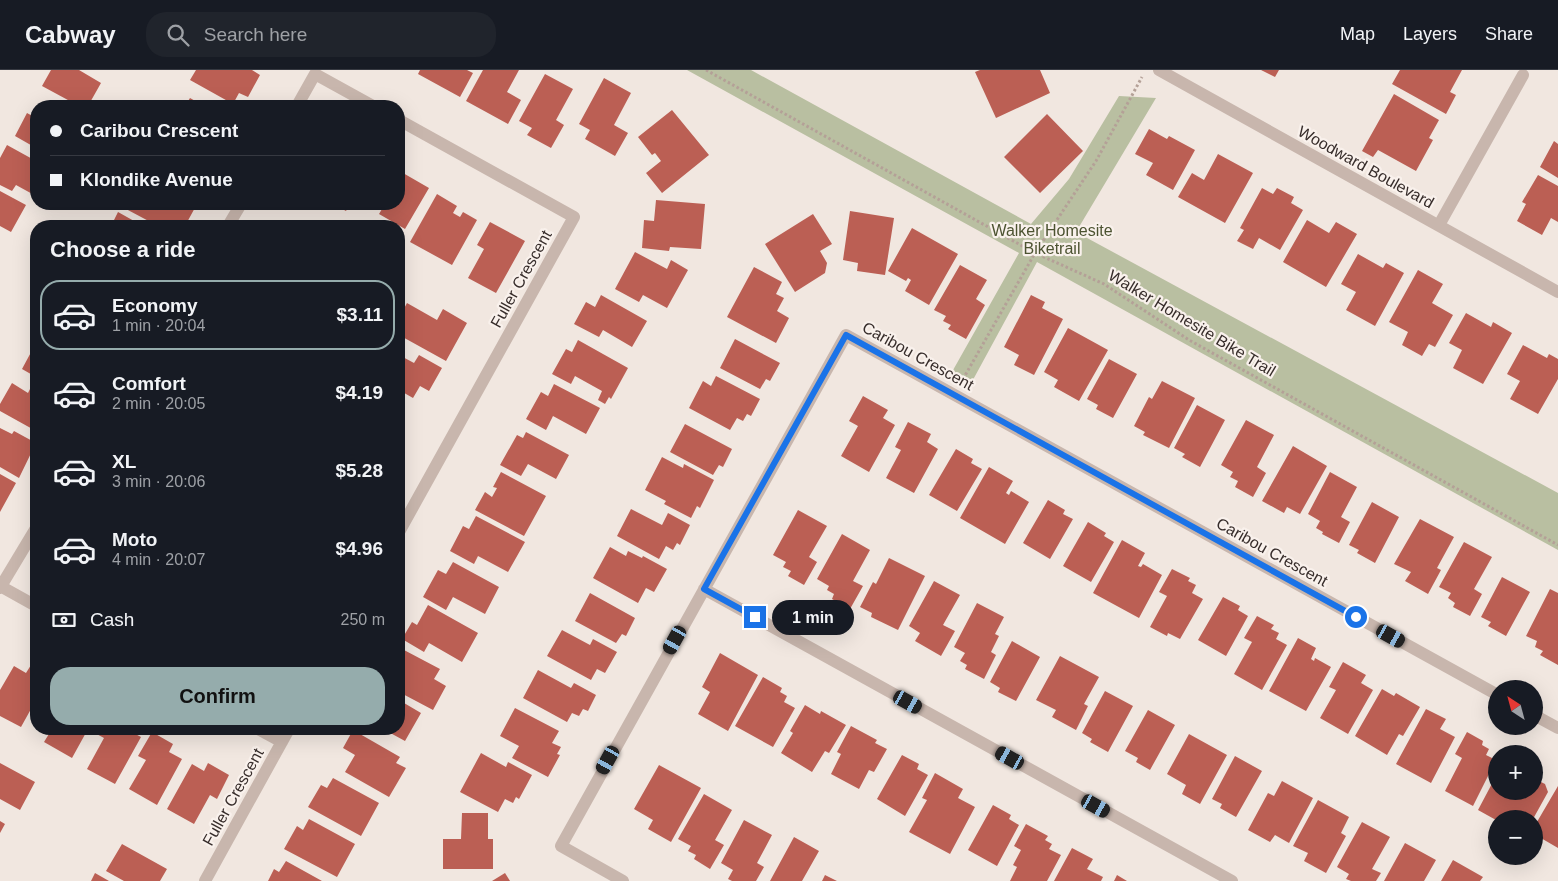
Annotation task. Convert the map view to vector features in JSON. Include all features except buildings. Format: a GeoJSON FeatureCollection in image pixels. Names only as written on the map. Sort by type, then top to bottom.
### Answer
{"type":"FeatureCollection","features":[{"type":"Feature","properties":{"kind":"street","name":"Woodward Boulevard"},"geometry":{"type":"LineString","coordinates":[[1159,70],[1558,292]]}},
{"type":"Feature","properties":{"kind":"street"},"geometry":{"type":"LineString","coordinates":[[300,100],[315,74],[362,100]]}},
{"type":"Feature","properties":{"kind":"street"},"geometry":{"type":"LineString","coordinates":[[1439,225],[1523,75]]}},
{"type":"Feature","properties":{"kind":"street","name":"Fuller Crescent"},"geometry":{"type":"LineString","coordinates":[[405,123],[574,216],[405,521]]}},
{"type":"Feature","properties":{"kind":"street","name":"Caribou Crescent"},"geometry":{"type":"LineString","coordinates":[[623,881],[561,846],[846,335],[1488,690]]}},
{"type":"Feature","properties":{"kind":"street"},"geometry":{"type":"LineString","coordinates":[[30,538],[0,587],[30,603]]}},
{"type":"Feature","properties":{"kind":"street"},"geometry":{"type":"LineString","coordinates":[[704,589],[1232,881]]}},
{"type":"Feature","properties":{"kind":"street"},"geometry":{"type":"LineString","coordinates":[[1543,720],[1558,728]]}},
{"type":"Feature","properties":{"kind":"street"},"geometry":{"type":"LineString","coordinates":[[269,735],[282,742]]}},
{"type":"Feature","properties":{"kind":"street","name":"Fuller Crescent"},"geometry":{"type":"LineString","coordinates":[[205,881],[286,735]]}},
{"type":"Feature","properties":{"kind":"path","name":"Walker Homesite Bike Trail"},"geometry":{"type":"LineString","coordinates":[[706,70],[1035,253],[1104,284],[1189,340],[1558,545]]}},
{"type":"Feature","properties":{"kind":"path"},"geometry":{"type":"LineString","coordinates":[[962,381],[1035,253],[1096,161],[1146,70]]}},
{"type":"Feature","properties":{"kind":"green space","name":"Walker Homesite Biketrail"},"geometry":{"type":"Polygon","coordinates":[[[687,70],[751,70],[1031,224],[1069,179],[1119,96],[1156,98],[1076,232],[1558,493],[1558,550],[1037,262],[968,389],[948,379],[1019,253],[687,70]]]}},
{"type":"Feature","properties":{"kind":"route"},"geometry":{"type":"LineString","coordinates":[[755,617],[704,589],[846,335],[1356,617]]}}]}
